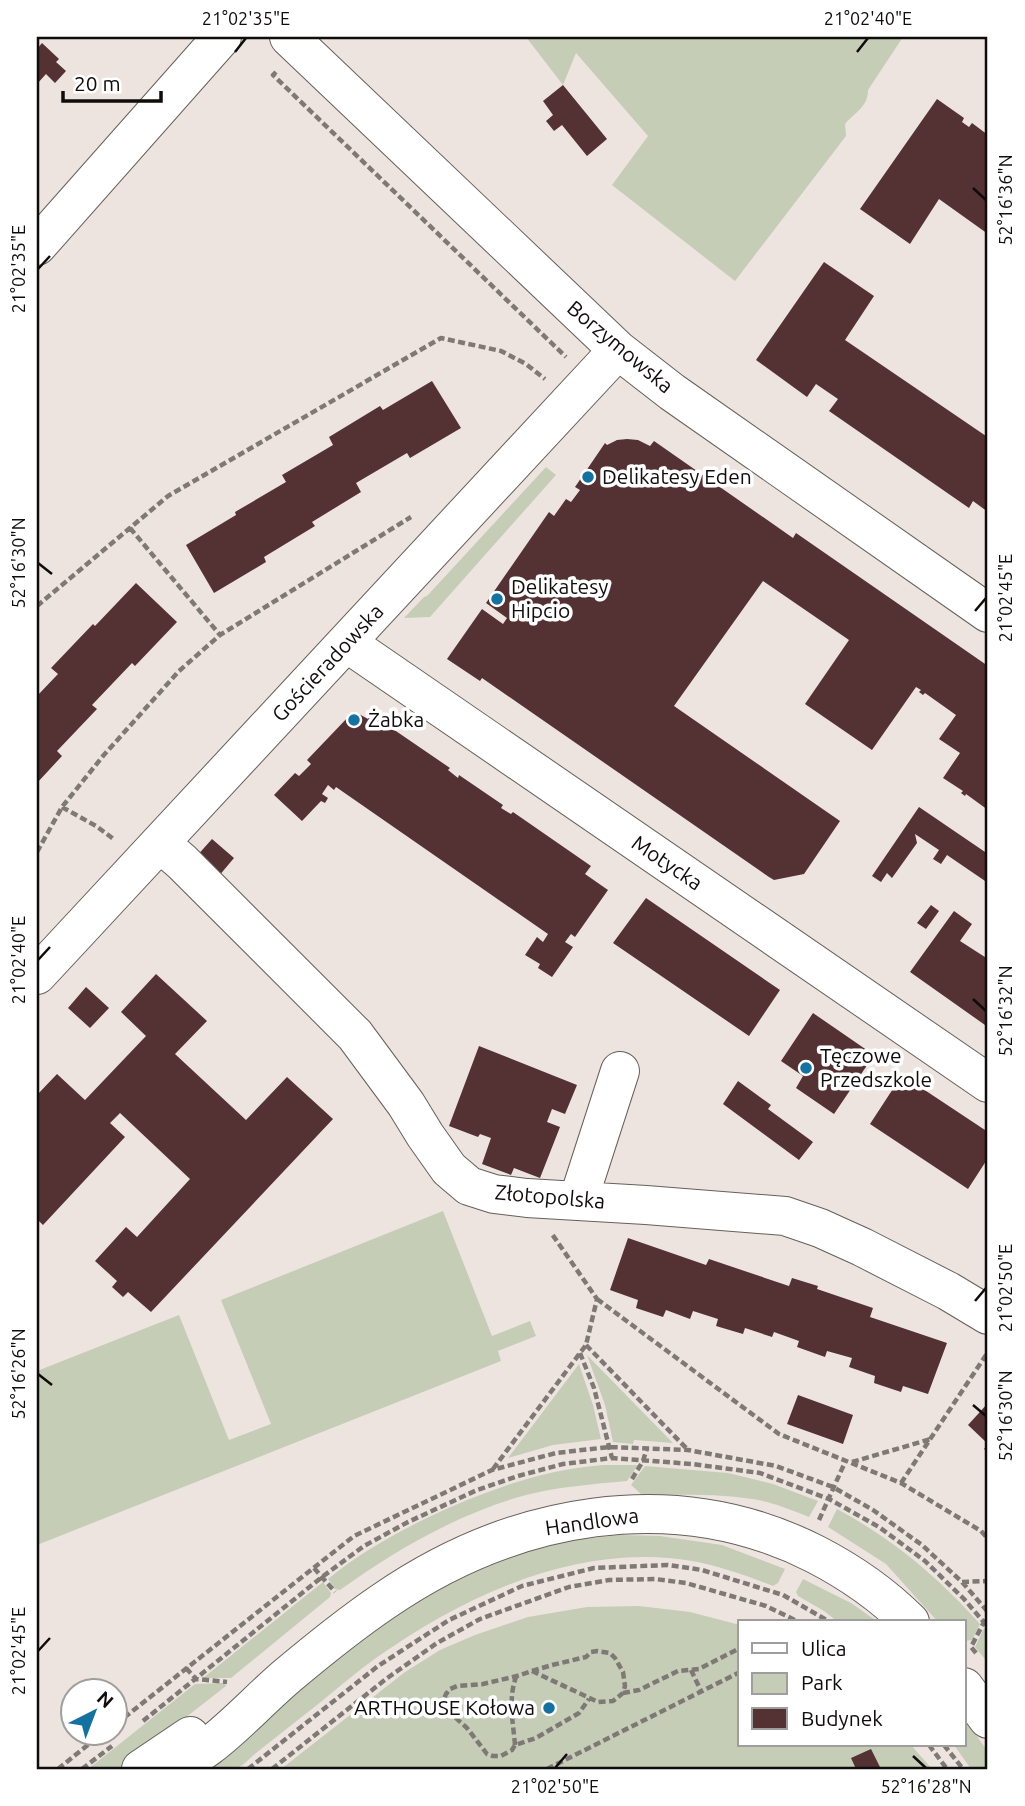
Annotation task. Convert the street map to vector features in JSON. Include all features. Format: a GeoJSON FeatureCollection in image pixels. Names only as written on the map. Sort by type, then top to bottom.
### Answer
{"type":"FeatureCollection","features":[{"type":"Feature","properties":{"kind":"street"},"geometry":{"type":"LineString","coordinates":[[37,246],[222,37]]}},
{"type":"Feature","properties":{"kind":"street","name":"Borzymowska"},"geometry":{"type":"LineString","coordinates":[[289,37],[618,350],[672,392],[988,613]]}},
{"type":"Feature","properties":{"kind":"street","name":"Gościeradowska"},"geometry":{"type":"LineString","coordinates":[[37,975],[618,350]]}},
{"type":"Feature","properties":{"kind":"street","name":"Motycka"},"geometry":{"type":"LineString","coordinates":[[346,643],[988,1083]]}},
{"type":"Feature","properties":{"kind":"street","name":"Złotopolska"},"geometry":{"type":"LineString","coordinates":[[160,843],[355,1035],[406,1104],[449,1169],[469,1186],[494,1194],[527,1198],[785,1216],[820,1228],[872,1252],[988,1315]]}},
{"type":"Feature","properties":{"kind":"street"},"geometry":{"type":"LineString","coordinates":[[578,1201],[620,1071]]}},
{"type":"Feature","properties":{"kind":"street","name":"Handlowa"},"geometry":{"type":"LineString","coordinates":[[172,1769],[209,1746],[287,1676],[387,1600],[464,1556],[567,1522],[625,1514],[675,1514],[724,1521],[776,1537],[846,1571],[896,1608],[907,1620]]}},
{"type":"Feature","properties":{"kind":"street"},"geometry":{"type":"LineString","coordinates":[[972,1672],[988,1719]]}},
{"type":"Feature","properties":{"kind":"street","name":"Handlowa"},"geometry":{"type":"LineString","coordinates":[[141,1769],[287,1676]]}},
{"type":"Feature","properties":{"kind":"path"},"geometry":{"type":"LineString","coordinates":[[38,604],[168,496],[441,338],[501,351],[526,363],[554,386]]}},
{"type":"Feature","properties":{"kind":"path"},"geometry":{"type":"LineString","coordinates":[[37,852],[62,807],[103,756],[179,671],[220,635],[419,512]]}},
{"type":"Feature","properties":{"kind":"path"},"geometry":{"type":"LineString","coordinates":[[130,528],[220,635]]}},
{"type":"Feature","properties":{"kind":"path"},"geometry":{"type":"LineString","coordinates":[[62,807],[96,826],[116,842]]}},
{"type":"Feature","properties":{"kind":"path"},"geometry":{"type":"LineString","coordinates":[[527,1198],[597,1299],[779,1434],[901,1483],[981,1531],[988,1539]]}},
{"type":"Feature","properties":{"kind":"path"},"geometry":{"type":"LineString","coordinates":[[492,1470],[586,1345],[597,1299]]}},
{"type":"Feature","properties":{"kind":"path"},"geometry":{"type":"LineString","coordinates":[[586,1345],[688,1450]]}},
{"type":"Feature","properties":{"kind":"path"},"geometry":{"type":"LineString","coordinates":[[901,1483],[988,1352]]}},
{"type":"Feature","properties":{"kind":"path"},"geometry":{"type":"LineString","coordinates":[[580,1353],[594,1388],[612,1458]]}},
{"type":"Feature","properties":{"kind":"path"},"geometry":{"type":"LineString","coordinates":[[818,1522],[849,1461],[931,1438]]}},
{"type":"Feature","properties":{"kind":"path"},"geometry":{"type":"LineString","coordinates":[[248,1769],[378,1666],[450,1620],[522,1586],[594,1568],[668,1565],[702,1570],[783,1595],[827,1620]]}},
{"type":"Feature","properties":{"kind":"path"},"geometry":{"type":"LineString","coordinates":[[272,1769],[386,1679],[437,1643],[480,1619],[569,1587],[609,1580],[655,1579],[687,1583],[766,1606],[795,1620]]}},
{"type":"Feature","properties":{"kind":"path"},"geometry":{"type":"LineString","coordinates":[[962,1582],[988,1581]]}},
{"type":"Feature","properties":{"kind":"path"},"geometry":{"type":"LineString","coordinates":[[972,1672],[971,1647],[988,1619]]}},
{"type":"Feature","properties":{"kind":"path"},"geometry":{"type":"LineString","coordinates":[[622,1693],[639,1690],[678,1671],[699,1669],[738,1649]]}},
{"type":"Feature","properties":{"kind":"path"},"geometry":{"type":"LineString","coordinates":[[532,1671],[589,1699],[605,1703],[613,1701],[625,1686],[620,1665],[604,1651],[590,1653],[586,1657],[532,1671],[517,1676],[483,1684],[457,1686],[446,1693],[444,1699],[447,1710],[467,1728],[487,1754],[501,1756],[516,1745],[536,1738],[579,1713],[589,1699]]}},
{"type":"Feature","properties":{"kind":"path"},"geometry":{"type":"LineString","coordinates":[[691,1670],[701,1691]]}},
{"type":"Feature","properties":{"kind":"path"},"geometry":{"type":"LineString","coordinates":[[547,1769],[738,1673]]}},
{"type":"Feature","properties":{"kind":"path"},"geometry":{"type":"LineString","coordinates":[[516,1745],[512,1724],[512,1687],[517,1676]]}},
{"type":"Feature","properties":{"kind":"path"},"geometry":{"type":"LineString","coordinates":[[58,1769],[87,1746]]}},
{"type":"Feature","properties":{"kind":"path"},"geometry":{"type":"LineString","coordinates":[[930,1746],[947,1769]]}},
{"type":"Feature","properties":{"kind":"path"},"geometry":{"type":"LineString","coordinates":[[945,1746],[963,1769]]}},
{"type":"Feature","properties":{"kind":"green space"},"geometry":{"type":"Polygon","coordinates":[[[526,37],[903,37],[868,90],[863,105],[845,124],[846,136],[735,281],[612,185],[648,136],[576,53],[563,85],[526,37]]]}},
{"type":"Feature","properties":{"kind":"green space"},"geometry":{"type":"Polygon","coordinates":[[[546,467],[556,475],[430,617],[404,618],[427,596],[546,467]]]}},
{"type":"Feature","properties":{"kind":"green space"},"geometry":{"type":"Polygon","coordinates":[[[443,1211],[492,1336],[530,1321],[536,1336],[498,1351],[501,1361],[37,1545],[37,1371],[179,1315],[229,1440],[271,1424],[221,1300],[443,1211]]]}},
{"type":"Feature","properties":{"kind":"green space"},"geometry":{"type":"Polygon","coordinates":[[[587,1355],[673,1443],[634,1440],[633,1444],[613,1442],[605,1405],[587,1355]]]}},
{"type":"Feature","properties":{"kind":"green space"},"geometry":{"type":"Polygon","coordinates":[[[579,1364],[601,1439],[553,1445],[508,1458],[579,1364]]]}},
{"type":"Feature","properties":{"kind":"green space"},"geometry":{"type":"Polygon","coordinates":[[[603,1465],[638,1465],[627,1481],[538,1492],[452,1522],[406,1547],[340,1590],[335,1589],[328,1579],[388,1538],[471,1498],[545,1474],[603,1465]]]}},
{"type":"Feature","properties":{"kind":"green space"},"geometry":{"type":"Polygon","coordinates":[[[645,1466],[728,1473],[773,1484],[818,1501],[809,1517],[752,1499],[706,1495],[645,1495],[631,1485],[645,1466]]]}},
{"type":"Feature","properties":{"kind":"green space"},"geometry":{"type":"Polygon","coordinates":[[[837,1509],[914,1560],[948,1590],[980,1624],[972,1640],[965,1641],[965,1620],[936,1620],[886,1564],[828,1527],[837,1509]]]}},
{"type":"Feature","properties":{"kind":"green space"},"geometry":{"type":"Polygon","coordinates":[[[621,1535],[660,1536],[722,1545],[785,1569],[778,1583],[773,1586],[702,1563],[650,1557],[608,1559],[567,1566],[526,1578],[486,1594],[411,1635],[362,1668],[235,1769],[203,1769],[362,1639],[438,1589],[525,1551],[564,1541],[621,1535]]]}},
{"type":"Feature","properties":{"kind":"green space"},"geometry":{"type":"Polygon","coordinates":[[[803,1579],[851,1603],[875,1620],[835,1620],[798,1596],[796,1592],[803,1579]]]}},
{"type":"Feature","properties":{"kind":"green space"},"geometry":{"type":"Polygon","coordinates":[[[323,1582],[331,1593],[330,1597],[231,1678],[203,1678],[323,1582]]]}},
{"type":"Feature","properties":{"kind":"green space","name":"ARTHOUSE Kołowa"},"geometry":{"type":"Polygon","coordinates":[[[639,1606],[690,1612],[738,1624],[738,1746],[912,1746],[932,1769],[281,1769],[405,1672],[440,1650],[528,1617],[587,1607],[639,1606]]]}},
{"type":"Feature","properties":{"kind":"green space"},"geometry":{"type":"Polygon","coordinates":[[[984,1628],[988,1634],[988,1663],[975,1647],[984,1628]]]}},
{"type":"Feature","properties":{"kind":"green space"},"geometry":{"type":"Polygon","coordinates":[[[224,1683],[226,1686],[177,1722],[177,1725],[122,1769],[88,1769],[117,1746],[130,1746],[130,1736],[195,1684],[224,1683]]]}},
{"type":"Feature","properties":{"kind":"green space"},"geometry":{"type":"Polygon","coordinates":[[[965,1719],[988,1752],[988,1769],[971,1769],[955,1746],[965,1746],[965,1719]]]}},
{"type":"Feature","properties":{"kind":"building"},"geometry":{"type":"Polygon","coordinates":[[[42,43],[59,59],[56,62],[66,71],[55,83],[46,74],[37,84],[37,49],[42,43]]]}},
{"type":"Feature","properties":{"kind":"building"},"geometry":{"type":"Polygon","coordinates":[[[563,85],[607,139],[587,156],[562,125],[554,131],[546,121],[553,115],[543,101],[563,85]]]}},
{"type":"Feature","properties":{"kind":"building"},"geometry":{"type":"Polygon","coordinates":[[[937,99],[964,118],[962,122],[969,127],[972,123],[988,135],[988,234],[939,199],[910,244],[860,209],[937,99]]]}},
{"type":"Feature","properties":{"kind":"building"},"geometry":{"type":"Polygon","coordinates":[[[824,262],[874,296],[845,340],[986,436],[988,433],[988,512],[973,501],[969,508],[829,411],[838,399],[816,384],[807,397],[756,360],[824,262]]]}},
{"type":"Feature","properties":{"kind":"building"},"geometry":{"type":"Polygon","coordinates":[[[432,381],[461,428],[410,458],[407,453],[356,483],[361,492],[312,522],[315,526],[264,557],[266,562],[214,593],[186,545],[286,482],[282,475],[333,445],[329,437],[380,406],[383,410],[432,381]]]}},
{"type":"Feature","properties":{"kind":"building"},"geometry":{"type":"Polygon","coordinates":[[[627,439],[638,440],[650,446],[654,441],[793,538],[796,533],[988,666],[988,810],[943,778],[960,753],[939,739],[956,715],[925,693],[923,695],[916,687],[872,750],[805,704],[849,640],[763,581],[674,706],[840,821],[804,874],[774,880],[769,877],[482,678],[480,681],[447,659],[482,609],[503,624],[507,618],[486,603],[549,512],[554,516],[566,499],[571,502],[580,490],[575,487],[605,443],[607,445],[627,439]]]}},
{"type":"Feature","properties":{"kind":"building"},"geometry":{"type":"Polygon","coordinates":[[[136,583],[177,622],[135,666],[132,663],[92,705],[97,709],[57,751],[62,756],[37,783],[37,696],[58,674],[51,668],[136,583]]]}},
{"type":"Feature","properties":{"kind":"building"},"geometry":{"type":"Polygon","coordinates":[[[357,713],[368,719],[371,714],[450,768],[448,770],[458,778],[459,775],[503,805],[501,808],[511,814],[513,812],[591,866],[585,874],[608,890],[575,937],[571,934],[565,942],[573,947],[552,977],[538,968],[540,964],[525,955],[537,937],[543,942],[548,934],[336,787],[334,790],[328,785],[322,794],[328,798],[325,803],[321,801],[302,821],[274,795],[295,773],[299,776],[311,764],[307,760],[351,714],[357,713]]]}},
{"type":"Feature","properties":{"kind":"building"},"geometry":{"type":"Polygon","coordinates":[[[919,807],[988,854],[988,883],[947,855],[941,864],[933,859],[939,850],[915,834],[917,843],[892,878],[887,873],[881,882],[872,876],[919,807]]]}},
{"type":"Feature","properties":{"kind":"building"},"geometry":{"type":"Polygon","coordinates":[[[212,839],[234,858],[218,877],[195,858],[212,839]]]}},
{"type":"Feature","properties":{"kind":"building"},"geometry":{"type":"Polygon","coordinates":[[[646,898],[780,990],[749,1036],[613,943],[646,898]]]}},
{"type":"Feature","properties":{"kind":"building"},"geometry":{"type":"Polygon","coordinates":[[[931,905],[939,911],[926,929],[917,923],[931,905]]]}},
{"type":"Feature","properties":{"kind":"building"},"geometry":{"type":"Polygon","coordinates":[[[954,911],[972,924],[960,941],[988,959],[988,1020],[985,1025],[910,972],[954,911]]]}},
{"type":"Feature","properties":{"kind":"building"},"geometry":{"type":"Polygon","coordinates":[[[156,974],[207,1021],[175,1054],[246,1120],[287,1077],[333,1119],[151,1312],[128,1292],[123,1297],[112,1287],[117,1281],[95,1261],[126,1227],[137,1237],[190,1179],[120,1113],[110,1123],[125,1137],[43,1225],[37,1219],[37,1095],[57,1074],[85,1100],[146,1036],[121,1012],[156,974]]]}},
{"type":"Feature","properties":{"kind":"building"},"geometry":{"type":"Polygon","coordinates":[[[86,987],[109,1008],[90,1028],[68,1008],[86,987]]]}},
{"type":"Feature","properties":{"kind":"building"},"geometry":{"type":"Polygon","coordinates":[[[813,1013],[874,1055],[834,1114],[796,1088],[803,1076],[781,1061],[813,1013]]]}},
{"type":"Feature","properties":{"kind":"building"},"geometry":{"type":"Polygon","coordinates":[[[479,1046],[577,1085],[565,1114],[552,1109],[547,1122],[560,1127],[540,1178],[514,1168],[511,1175],[482,1164],[491,1138],[480,1134],[478,1137],[449,1126],[479,1046]]]}},
{"type":"Feature","properties":{"kind":"building"},"geometry":{"type":"Polygon","coordinates":[[[902,1075],[988,1132],[988,1158],[968,1189],[870,1124],[902,1075]]]}},
{"type":"Feature","properties":{"kind":"building"},"geometry":{"type":"Polygon","coordinates":[[[738,1081],[771,1105],[768,1109],[813,1142],[799,1160],[723,1104],[738,1081]]]}},
{"type":"Feature","properties":{"kind":"building"},"geometry":{"type":"Polygon","coordinates":[[[628,1238],[706,1265],[709,1259],[789,1286],[792,1278],[818,1286],[817,1289],[873,1308],[870,1317],[947,1343],[928,1394],[903,1386],[901,1392],[874,1383],[875,1376],[849,1367],[852,1358],[827,1351],[825,1357],[797,1347],[799,1341],[774,1332],[772,1337],[745,1328],[743,1334],[716,1326],[718,1319],[693,1311],[690,1319],[666,1310],[663,1317],[636,1308],[638,1300],[610,1290],[628,1238]]]}},
{"type":"Feature","properties":{"kind":"building"},"geometry":{"type":"Polygon","coordinates":[[[798,1395],[853,1415],[843,1444],[787,1424],[798,1395]]]}},
{"type":"Feature","properties":{"kind":"building"},"geometry":{"type":"Polygon","coordinates":[[[988,1403],[988,1444],[968,1425],[988,1403]]]}},
{"type":"Feature","properties":{"kind":"building"},"geometry":{"type":"Polygon","coordinates":[[[871,1749],[881,1769],[856,1769],[851,1758],[871,1749]]]}},
{"type":"Feature","properties":{"kind":"place","name":"Delikatesy Eden"},"geometry":{"type":"Point","coordinates":[588,477]}},
{"type":"Feature","properties":{"kind":"place","name":"Delikatesy Hipcio"},"geometry":{"type":"Point","coordinates":[497,599]}},
{"type":"Feature","properties":{"kind":"place","name":"Żabka"},"geometry":{"type":"Point","coordinates":[354,720]}},
{"type":"Feature","properties":{"kind":"place","name":"Tęczowe Przedszkole"},"geometry":{"type":"Point","coordinates":[806,1068]}},
{"type":"Feature","properties":{"kind":"place","name":"ARTHOUSE Kołowa"},"geometry":{"type":"Point","coordinates":[549,1708]}}]}
